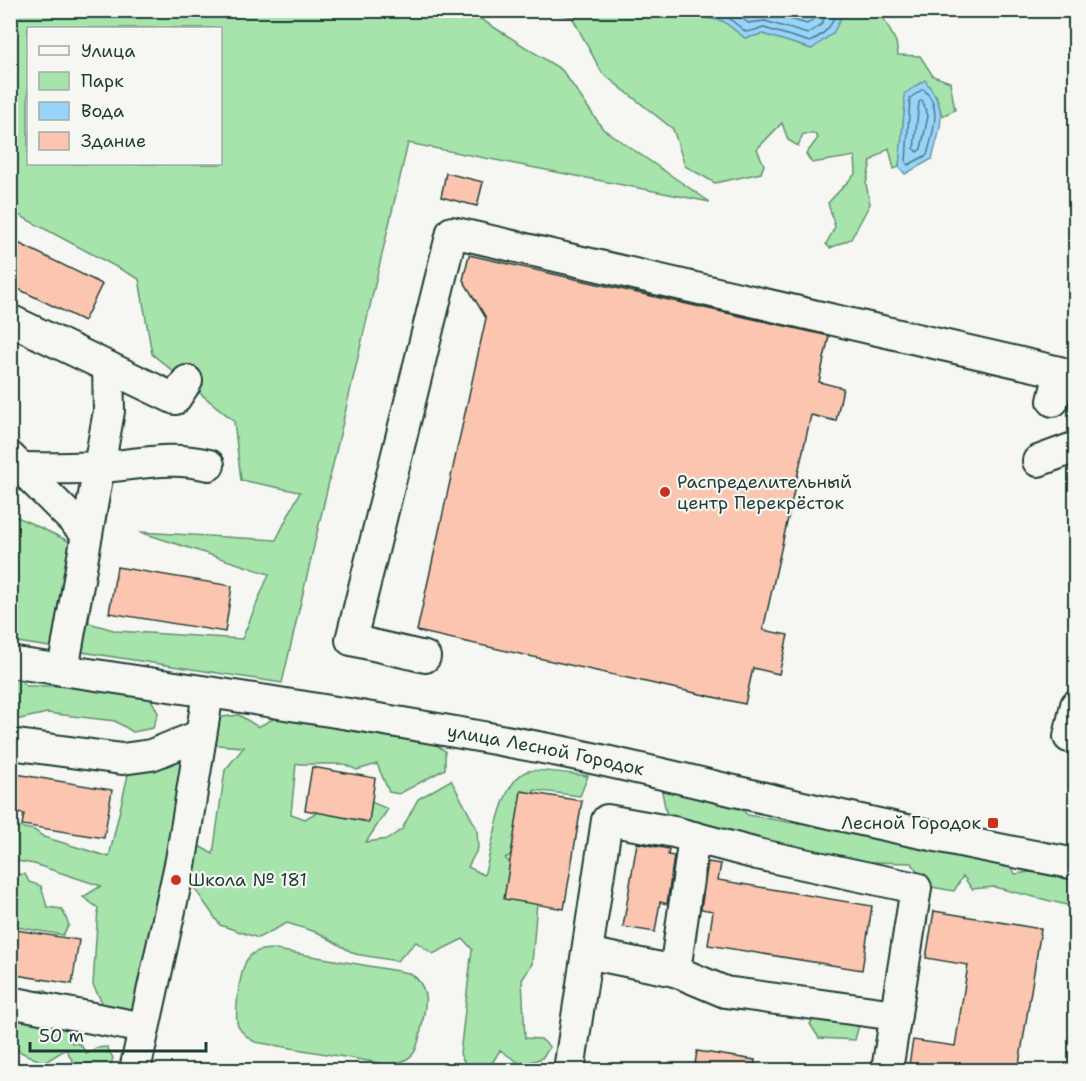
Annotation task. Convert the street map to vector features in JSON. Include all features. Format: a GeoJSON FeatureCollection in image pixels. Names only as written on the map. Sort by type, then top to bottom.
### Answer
{"type":"FeatureCollection","features":[{"type":"Feature","properties":{"kind":"street"},"geometry":{"type":"LineString","coordinates":[[425,657],[351,640],[452,232],[1060,372],[1053,401]]}},
{"type":"Feature","properties":{"kind":"street"},"geometry":{"type":"LineString","coordinates":[[10,320],[175,399],[187,381]]}},
{"type":"Feature","properties":{"kind":"street"},"geometry":{"type":"LineString","coordinates":[[63,670],[109,411],[108,367]]}},
{"type":"Feature","properties":{"kind":"street"},"geometry":{"type":"LineString","coordinates":[[1038,461],[1076,447]]}},
{"type":"Feature","properties":{"kind":"street"},"geometry":{"type":"LineString","coordinates":[[17,463],[99,467],[188,460],[209,465]]}},
{"type":"Feature","properties":{"kind":"street"},"geometry":{"type":"LineString","coordinates":[[17,463],[87,534]]}},
{"type":"Feature","properties":{"kind":"street","name":"улица Лесной Городок"},"geometry":{"type":"LineString","coordinates":[[10,662],[310,707],[557,751],[656,771],[775,801],[975,845],[1076,864]]}},
{"type":"Feature","properties":{"kind":"street"},"geometry":{"type":"LineString","coordinates":[[135,1071],[181,860],[208,693]]}},
{"type":"Feature","properties":{"kind":"street"},"geometry":{"type":"LineString","coordinates":[[1069,738],[1076,705]]}},
{"type":"Feature","properties":{"kind":"street"},"geometry":{"type":"LineString","coordinates":[[10,744],[122,759],[151,755],[201,735]]}},
{"type":"Feature","properties":{"kind":"street"},"geometry":{"type":"LineString","coordinates":[[569,1071],[607,820],[694,837],[757,854],[916,888],[887,1071]]}},
{"type":"Feature","properties":{"kind":"street"},"geometry":{"type":"LineString","coordinates":[[675,971],[694,837]]}},
{"type":"Feature","properties":{"kind":"street"},"geometry":{"type":"LineString","coordinates":[[587,953],[675,971],[725,992],[896,1015]]}},
{"type":"Feature","properties":{"kind":"street"},"geometry":{"type":"LineString","coordinates":[[10,1002],[144,1028]]}},
{"type":"Feature","properties":{"kind":"green space"},"geometry":{"type":"Polygon","coordinates":[[[10,11],[468,11],[562,70],[603,129],[710,202],[408,143],[282,683],[11,641],[11,514],[94,553],[89,623],[117,631],[242,639],[269,574],[140,532],[276,540],[300,492],[241,480],[234,421],[152,354],[139,279],[11,211],[10,11]]]}},
{"type":"Feature","properties":{"kind":"green space"},"geometry":{"type":"Polygon","coordinates":[[[543,11],[686,11],[691,15],[723,21],[745,38],[763,34],[811,49],[833,33],[843,14],[880,11],[896,42],[898,55],[920,56],[933,76],[950,82],[955,110],[942,116],[936,95],[905,103],[899,167],[894,169],[889,148],[871,161],[866,184],[870,204],[851,239],[830,248],[826,244],[835,227],[828,203],[856,173],[855,156],[812,163],[806,154],[818,138],[815,134],[803,134],[798,146],[788,140],[782,123],[757,149],[764,165],[761,173],[715,183],[685,166],[673,129],[602,73],[572,17],[543,11]]]}},
{"type":"Feature","properties":{"kind":"green space"},"geometry":{"type":"Polygon","coordinates":[[[11,677],[17,678],[27,686],[65,686],[151,699],[158,713],[153,728],[133,732],[115,721],[47,713],[11,721],[11,677]]]}},
{"type":"Feature","properties":{"kind":"green space"},"geometry":{"type":"Polygon","coordinates":[[[239,715],[258,727],[273,719],[338,716],[421,734],[445,751],[445,769],[399,794],[389,792],[377,764],[357,770],[344,764],[296,764],[291,814],[305,819],[350,793],[388,809],[366,842],[388,839],[402,829],[418,799],[451,780],[477,829],[478,848],[468,867],[484,875],[504,801],[518,777],[533,770],[588,776],[580,796],[534,790],[536,828],[524,849],[505,858],[538,889],[532,964],[522,980],[525,1038],[541,1039],[550,1047],[542,1058],[522,1065],[500,1050],[491,1065],[502,1070],[464,1070],[467,1067],[460,1054],[472,949],[463,939],[433,954],[416,942],[397,961],[355,954],[319,933],[287,923],[258,938],[220,925],[184,873],[132,1015],[105,1008],[93,985],[98,908],[83,897],[101,886],[34,864],[12,860],[10,832],[14,826],[34,830],[44,837],[109,857],[130,766],[181,750],[193,810],[169,829],[213,854],[225,770],[244,747],[217,745],[211,733],[222,717],[239,715]]]}},
{"type":"Feature","properties":{"kind":"green space"},"geometry":{"type":"Polygon","coordinates":[[[705,779],[748,815],[799,824],[830,815],[1002,848],[1015,874],[1045,870],[1075,878],[1075,907],[994,887],[972,889],[963,876],[954,891],[926,886],[912,863],[833,861],[667,817],[662,792],[667,786],[705,779]]]}},
{"type":"Feature","properties":{"kind":"green space"},"geometry":{"type":"Polygon","coordinates":[[[25,874],[29,882],[41,886],[47,907],[62,909],[69,925],[63,935],[11,926],[13,875],[25,874]]]}},
{"type":"Feature","properties":{"kind":"green space"},"geometry":{"type":"Polygon","coordinates":[[[271,949],[409,973],[415,977],[423,988],[425,1000],[420,1035],[413,1054],[406,1060],[392,1065],[255,1042],[243,1034],[238,1026],[237,1011],[243,970],[251,955],[271,949]]]}},
{"type":"Feature","properties":{"kind":"green space"},"geometry":{"type":"Polygon","coordinates":[[[46,990],[68,1022],[72,1043],[80,1044],[87,1054],[96,1048],[107,1047],[113,1058],[110,1067],[99,1070],[89,1063],[77,1070],[66,1049],[44,1063],[14,1049],[15,1067],[11,1070],[11,1001],[16,993],[46,990]]]}},
{"type":"Feature","properties":{"kind":"green space"},"geometry":{"type":"Polygon","coordinates":[[[846,1010],[859,1025],[855,1040],[819,1038],[810,1024],[818,1012],[846,1010]]]}},
{"type":"Feature","properties":{"kind":"water"},"geometry":{"type":"Polygon","coordinates":[[[836,10],[843,14],[833,33],[812,49],[763,34],[745,38],[723,21],[691,15],[686,11],[836,10]]]}},
{"type":"Feature","properties":{"kind":"water"},"geometry":{"type":"Polygon","coordinates":[[[925,80],[933,91],[940,110],[940,127],[932,159],[905,174],[899,167],[904,94],[925,80]]]}},
{"type":"Feature","properties":{"kind":"building"},"geometry":{"type":"Polygon","coordinates":[[[446,173],[483,182],[477,206],[441,197],[446,173]]]}},
{"type":"Feature","properties":{"kind":"building"},"geometry":{"type":"Polygon","coordinates":[[[10,239],[102,284],[84,321],[10,285],[10,239]]]}},
{"type":"Feature","properties":{"kind":"building"},"geometry":{"type":"Polygon","coordinates":[[[469,255],[829,336],[819,382],[843,388],[836,421],[811,415],[763,630],[788,635],[779,674],[753,668],[745,704],[417,631],[486,318],[463,280],[469,255]]]}},
{"type":"Feature","properties":{"kind":"building"},"geometry":{"type":"Polygon","coordinates":[[[117,567],[232,586],[225,632],[109,613],[117,567]]]}},
{"type":"Feature","properties":{"kind":"building"},"geometry":{"type":"Polygon","coordinates":[[[312,767],[375,778],[369,822],[305,810],[312,767]]]}},
{"type":"Feature","properties":{"kind":"building"},"geometry":{"type":"Polygon","coordinates":[[[10,773],[112,790],[104,838],[22,825],[24,814],[10,812],[10,773]]]}},
{"type":"Feature","properties":{"kind":"building"},"geometry":{"type":"Polygon","coordinates":[[[521,791],[582,801],[564,909],[504,899],[521,791]]]}},
{"type":"Feature","properties":{"kind":"building"},"geometry":{"type":"Polygon","coordinates":[[[637,843],[669,849],[668,855],[674,856],[667,904],[660,902],[655,932],[623,927],[637,843]]]}},
{"type":"Feature","properties":{"kind":"building"},"geometry":{"type":"Polygon","coordinates":[[[708,862],[721,864],[718,880],[872,906],[862,970],[708,945],[713,911],[701,909],[708,862]]]}},
{"type":"Feature","properties":{"kind":"building"},"geometry":{"type":"Polygon","coordinates":[[[934,911],[1041,929],[1018,1071],[908,1071],[913,1040],[955,1046],[968,965],[926,958],[934,911]]]}},
{"type":"Feature","properties":{"kind":"building"},"geometry":{"type":"Polygon","coordinates":[[[10,929],[79,940],[72,984],[10,974],[10,929]]]}},
{"type":"Feature","properties":{"kind":"building"},"geometry":{"type":"Polygon","coordinates":[[[697,1051],[755,1060],[754,1071],[694,1071],[697,1051]]]}},
{"type":"Feature","properties":{"kind":"place","name":"Распределительный центр Перекрёсток"},"geometry":{"type":"Point","coordinates":[665,492]}},
{"type":"Feature","properties":{"kind":"place","name":"Лесной Городок"},"geometry":{"type":"Point","coordinates":[993,823]}},
{"type":"Feature","properties":{"kind":"place","name":"Школа № 181"},"geometry":{"type":"Point","coordinates":[176,880]}}]}
